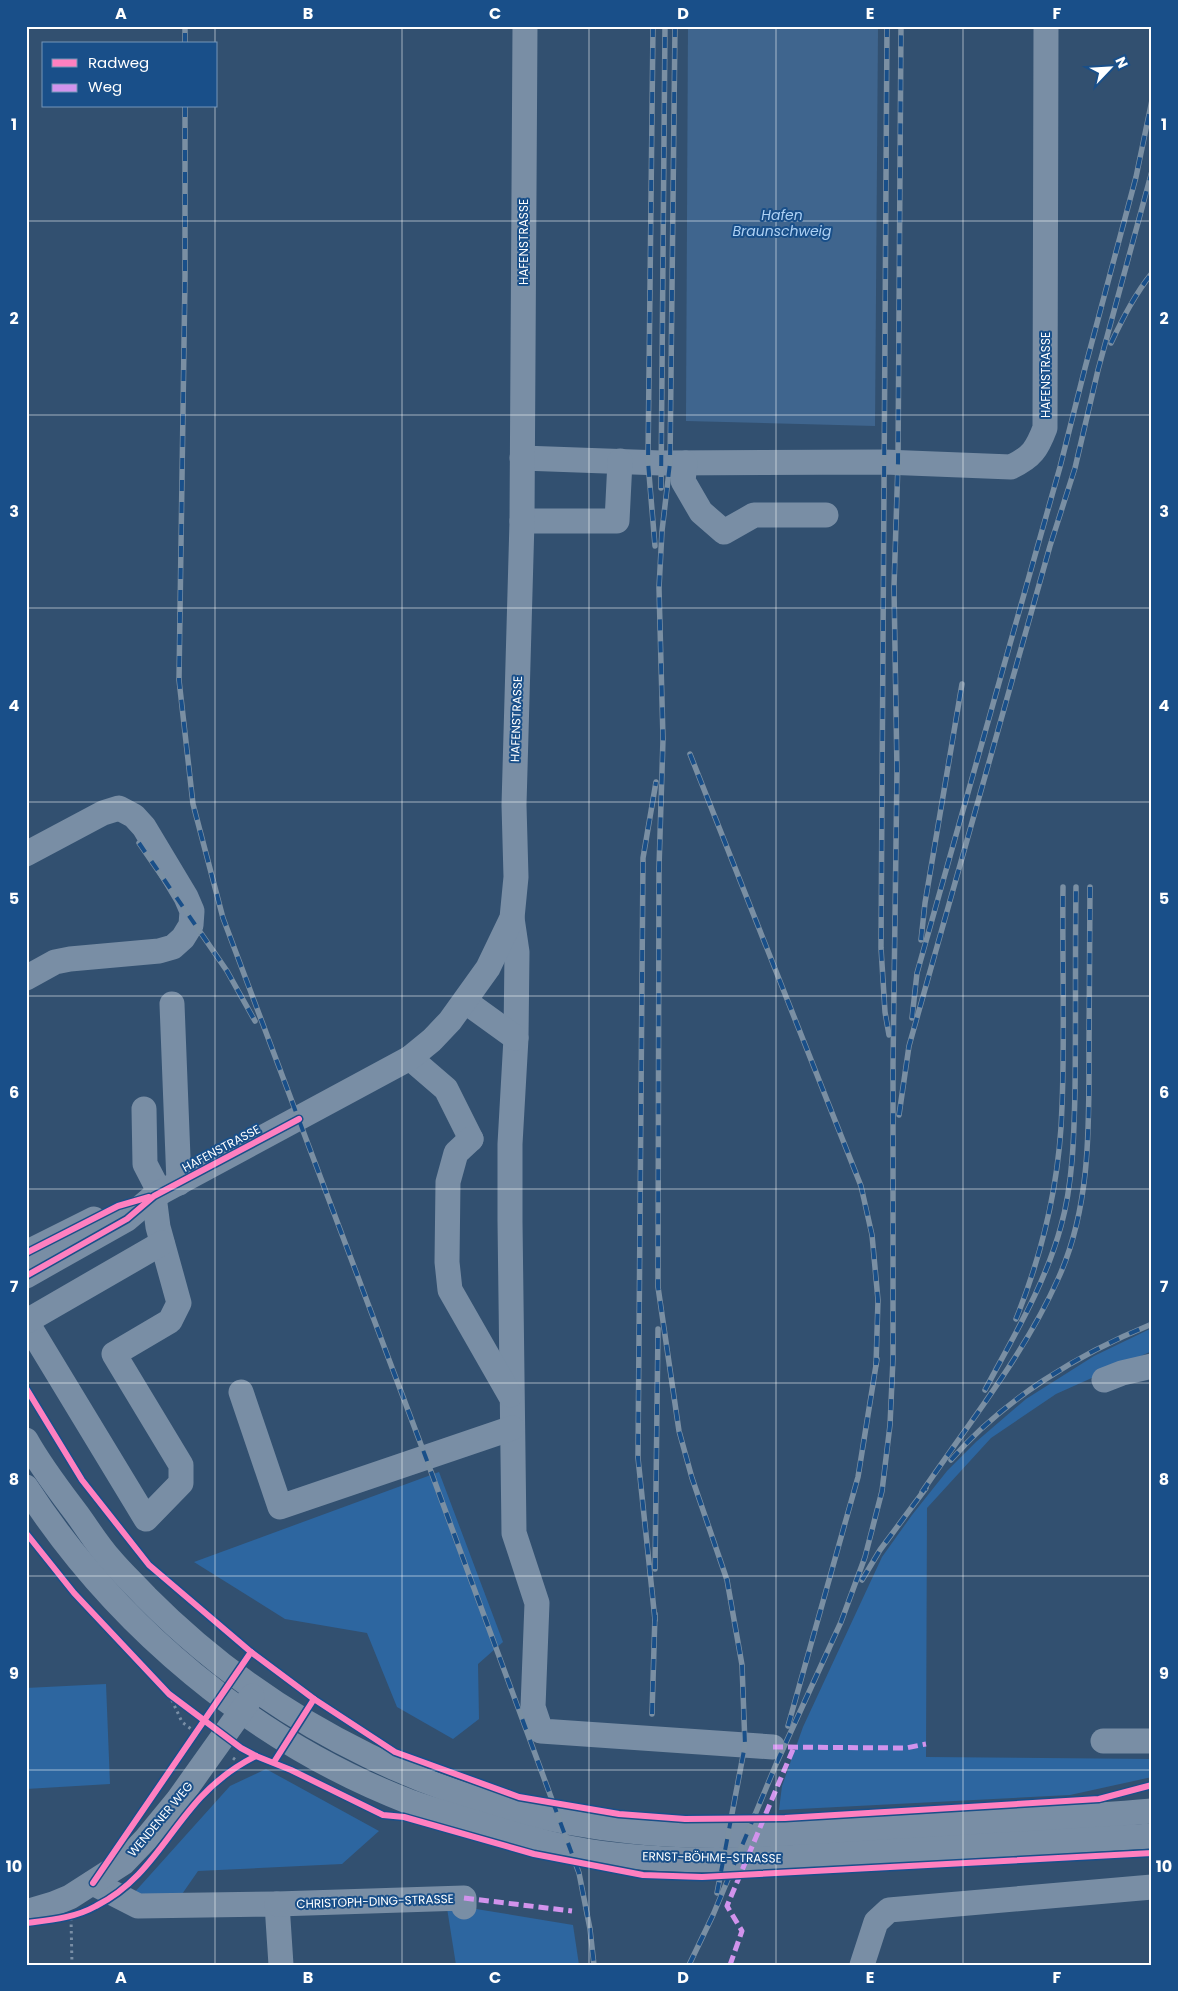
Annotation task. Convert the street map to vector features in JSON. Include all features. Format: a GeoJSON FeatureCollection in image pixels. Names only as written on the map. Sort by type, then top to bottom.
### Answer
{"type":"FeatureCollection","features":[{"type":"Feature","properties":{"kind":"street","name":"HAFENSTRASSE"},"geometry":{"type":"LineString","coordinates":[[525,26],[522,521],[514,805],[516,877],[512,918],[517,952],[516,1038],[510,1144],[510,1316],[514,1533],[537,1603],[533,1707],[540,1731],[774,1747]]}},
{"type":"Feature","properties":{"kind":"street","name":"HAFENSTRASSE"},"geometry":{"type":"LineString","coordinates":[[522,458],[685,463],[884,462],[1011,467],[1026,460],[1038,446],[1045,428],[1046,26]]}},
{"type":"Feature","properties":{"kind":"street"},"geometry":{"type":"LineString","coordinates":[[522,521],[617,521],[620,461]]}},
{"type":"Feature","properties":{"kind":"street"},"geometry":{"type":"LineString","coordinates":[[685,463],[682,481],[701,512],[724,532],[754,515],[826,515]]}},
{"type":"Feature","properties":{"kind":"street"},"geometry":{"type":"LineString","coordinates":[[26,854],[103,814],[119,808],[134,816],[144,827],[186,897],[192,911],[191,925],[183,938],[173,947],[158,951],[70,958],[55,962],[26,978]]}},
{"type":"Feature","properties":{"kind":"street","name":"HAFENSTRASSE"},"geometry":{"type":"LineString","coordinates":[[26,1276],[127,1219],[164,1191],[410,1058],[432,1040],[466,1002],[488,968],[512,918]]}},
{"type":"Feature","properties":{"kind":"street"},"geometry":{"type":"LineString","coordinates":[[466,1002],[516,1038]]}},
{"type":"Feature","properties":{"kind":"street"},"geometry":{"type":"LineString","coordinates":[[162,1243],[27,1321],[146,1519],[181,1483],[181,1465],[114,1354],[170,1321],[179,1303],[158,1227],[164,1191],[172,1004]]}},
{"type":"Feature","properties":{"kind":"street"},"geometry":{"type":"LineString","coordinates":[[410,1058],[446,1089],[471,1139],[510,1144]]}},
{"type":"Feature","properties":{"kind":"street"},"geometry":{"type":"LineString","coordinates":[[144,1109],[145,1164],[164,1191]]}},
{"type":"Feature","properties":{"kind":"street","name":"HAFENSTRASSE"},"geometry":{"type":"LineString","coordinates":[[471,1139],[456,1154],[448,1182],[447,1262],[450,1290],[511,1398]]}},
{"type":"Feature","properties":{"kind":"street","name":"HAFENSTRASSE"},"geometry":{"type":"LineString","coordinates":[[26,1253],[118,1206],[164,1191]]}},
{"type":"Feature","properties":{"kind":"street"},"geometry":{"type":"LineString","coordinates":[[463,1312],[482,1319],[510,1316]]}},
{"type":"Feature","properties":{"kind":"street"},"geometry":{"type":"LineString","coordinates":[[1104,1380],[1122,1373],[1152,1366]]}},
{"type":"Feature","properties":{"kind":"street"},"geometry":{"type":"LineString","coordinates":[[241,1392],[280,1507],[513,1436]]}},
{"type":"Feature","properties":{"kind":"street","name":"ERNST-BÖHME-STRASSE"},"geometry":{"type":"LineString","coordinates":[[26,1440],[39,1464],[111,1560],[172,1623],[256,1690],[345,1745],[420,1779],[507,1809],[630,1831],[680,1834],[785,1834],[1152,1811]]}},
{"type":"Feature","properties":{"kind":"street","name":"ERNST-BÖHME-STRASSE"},"geometry":{"type":"LineString","coordinates":[[26,1487],[44,1515],[90,1574],[171,1654],[221,1696],[288,1741],[334,1767],[377,1788],[411,1802],[516,1835],[585,1851],[711,1860],[783,1858],[1152,1836]]}},
{"type":"Feature","properties":{"kind":"street"},"geometry":{"type":"LineString","coordinates":[[243,1711],[256,1690]]}},
{"type":"Feature","properties":{"kind":"street","name":"WENDENER WEG"},"geometry":{"type":"LineString","coordinates":[[26,1912],[70,1897],[123,1863],[146,1839],[178,1800],[243,1711]]}},
{"type":"Feature","properties":{"kind":"street"},"geometry":{"type":"LineString","coordinates":[[1104,1741],[1152,1741]]}},
{"type":"Feature","properties":{"kind":"street","name":"CHRISTOPH-DING-STRASSE"},"geometry":{"type":"LineString","coordinates":[[93,1883],[138,1906],[464,1898],[464,1907]]}},
{"type":"Feature","properties":{"kind":"street"},"geometry":{"type":"LineString","coordinates":[[862,1965],[876,1922],[889,1910],[1152,1887]]}},
{"type":"Feature","properties":{"kind":"street"},"geometry":{"type":"LineString","coordinates":[[277,1904],[281,1965]]}},
{"type":"Feature","properties":{"kind":"path"},"geometry":{"type":"LineString","coordinates":[[169,1694],[183,1705]]}},
{"type":"Feature","properties":{"kind":"path"},"geometry":{"type":"LineString","coordinates":[[191,1740],[200,1726]]}},
{"type":"Feature","properties":{"kind":"path"},"geometry":{"type":"LineString","coordinates":[[71,1917],[72,1965]]}},
{"type":"Feature","properties":{"kind":"shaded area"},"geometry":{"type":"Polygon","coordinates":[[[1152,1328],[1152,1351],[1056,1394],[991,1438],[927,1508],[926,1757],[1152,1759],[1152,1777],[1070,1795],[779,1810],[782,1786],[803,1727],[882,1557],[912,1515],[947,1471],[977,1441],[1026,1399],[1094,1356],[1152,1328]]]}},
{"type":"Feature","properties":{"kind":"shaded area"},"geometry":{"type":"Polygon","coordinates":[[[439,1472],[503,1642],[478,1664],[479,1719],[453,1739],[397,1707],[367,1633],[285,1619],[194,1562],[439,1472]]]}},
{"type":"Feature","properties":{"kind":"shaded area"},"geometry":{"type":"Polygon","coordinates":[[[106,1684],[110,1784],[26,1789],[26,1688],[106,1684]]]}},
{"type":"Feature","properties":{"kind":"shaded area"},"geometry":{"type":"Polygon","coordinates":[[[266,1769],[379,1831],[342,1864],[198,1871],[180,1897],[133,1894],[230,1786],[266,1769]]]}},
{"type":"Feature","properties":{"kind":"shaded area"},"geometry":{"type":"Polygon","coordinates":[[[464,1907],[573,1925],[579,1965],[456,1965],[447,1908],[464,1907]]]}},
{"type":"Feature","properties":{"kind":"water","name":"Hafen Braunschweig"},"geometry":{"type":"Polygon","coordinates":[[[688,26],[878,26],[875,426],[686,421],[688,26]]]}},
{"type":"Feature","properties":{"kind":"railway"},"geometry":{"type":"LineString","coordinates":[[185,26],[185,42]]}},
{"type":"Feature","properties":{"kind":"railway"},"geometry":{"type":"LineString","coordinates":[[653,26],[648,462],[655,546]]}},
{"type":"Feature","properties":{"kind":"railway"},"geometry":{"type":"LineString","coordinates":[[661,488],[665,26]]}},
{"type":"Feature","properties":{"kind":"railway"},"geometry":{"type":"LineString","coordinates":[[675,26],[670,463],[662,531],[659,588],[663,739],[659,868],[658,1287],[679,1431],[692,1478],[727,1580],[742,1665],[745,1745],[717,1893]]}},
{"type":"Feature","properties":{"kind":"railway"},"geometry":{"type":"LineString","coordinates":[[887,26],[881,948],[885,1012],[889,1035]]}},
{"type":"Feature","properties":{"kind":"railway"},"geometry":{"type":"LineString","coordinates":[[689,1965],[713,1915],[777,1762],[841,1622],[865,1557],[882,1491],[890,1425],[893,1359],[893,1064],[897,771],[894,587],[898,462],[901,26]]}},
{"type":"Feature","properties":{"kind":"railway"},"geometry":{"type":"LineString","coordinates":[[912,1018],[917,973],[1060,467],[1136,177],[1152,100]]}},
{"type":"Feature","properties":{"kind":"railway"},"geometry":{"type":"LineString","coordinates":[[185,108],[185,277],[179,680],[193,804],[223,918],[426,1458],[579,1873],[590,1929],[594,1965]]}},
{"type":"Feature","properties":{"kind":"railway"},"geometry":{"type":"LineString","coordinates":[[899,1115],[909,1046],[1050,546],[1075,468],[1098,370],[1152,171]]}},
{"type":"Feature","properties":{"kind":"railway"},"geometry":{"type":"LineString","coordinates":[[1111,343],[1125,315],[1152,273]]}},
{"type":"Feature","properties":{"kind":"railway"},"geometry":{"type":"LineString","coordinates":[[921,940],[925,903],[962,684]]}},
{"type":"Feature","properties":{"kind":"railway"},"geometry":{"type":"LineString","coordinates":[[690,754],[861,1186],[872,1235],[878,1300],[876,1365]]}},
{"type":"Feature","properties":{"kind":"railway"},"geometry":{"type":"LineString","coordinates":[[655,1620],[638,1458],[643,858],[656,782]]}},
{"type":"Feature","properties":{"kind":"railway"},"geometry":{"type":"LineString","coordinates":[[139,843],[227,971],[255,1021]]}},
{"type":"Feature","properties":{"kind":"railway"},"geometry":{"type":"LineString","coordinates":[[1016,1319],[1026,1294],[1042,1241],[1058,1161],[1063,1079],[1063,887]]}},
{"type":"Feature","properties":{"kind":"railway"},"geometry":{"type":"LineString","coordinates":[[985,1390],[1037,1290],[1054,1248],[1065,1210],[1072,1159],[1075,1108],[1076,887]]}},
{"type":"Feature","properties":{"kind":"railway"},"geometry":{"type":"LineString","coordinates":[[922,1492],[1029,1335],[1058,1279],[1069,1252],[1077,1224],[1086,1166],[1088,1137],[1090,887]]}},
{"type":"Feature","properties":{"kind":"railway"},"geometry":{"type":"LineString","coordinates":[[951,1460],[994,1417],[1044,1380],[1097,1349],[1152,1324]]}},
{"type":"Feature","properties":{"kind":"railway"},"geometry":{"type":"LineString","coordinates":[[655,1569],[658,1329]]}},
{"type":"Feature","properties":{"kind":"railway"},"geometry":{"type":"LineString","coordinates":[[788,1726],[858,1477],[877,1359]]}},
{"type":"Feature","properties":{"kind":"railway"},"geometry":{"type":"LineString","coordinates":[[862,1580],[880,1550],[926,1488]]}},
{"type":"Feature","properties":{"kind":"railway"},"geometry":{"type":"LineString","coordinates":[[652,1714],[655,1614]]}},
{"type":"Feature","properties":{"kind":"marked path"},"geometry":{"type":"LineString","coordinates":[[773,1747],[906,1748],[926,1744]]}},
{"type":"Feature","properties":{"kind":"marked path"},"geometry":{"type":"LineString","coordinates":[[730,1965],[742,1931],[727,1906],[794,1747]]}},
{"type":"Feature","properties":{"kind":"marked path"},"geometry":{"type":"LineString","coordinates":[[464,1898],[572,1911]]}},
{"type":"Feature","properties":{"kind":"cycle path"},"geometry":{"type":"LineString","coordinates":[[26,1276],[127,1219],[154,1196],[299,1119]]}},
{"type":"Feature","properties":{"kind":"cycle path"},"geometry":{"type":"LineString","coordinates":[[26,1253],[118,1206],[149,1197]]}},
{"type":"Feature","properties":{"kind":"cycle path"},"geometry":{"type":"LineString","coordinates":[[26,1388],[82,1480],[149,1565],[251,1652],[314,1699],[395,1752],[519,1797],[619,1814],[685,1819],[785,1818],[1099,1799],[1152,1785]]}},
{"type":"Feature","properties":{"kind":"cycle path"},"geometry":{"type":"LineString","coordinates":[[26,1533],[74,1593],[169,1694],[241,1748],[383,1815],[404,1817],[534,1854],[643,1875],[702,1877],[1152,1853]]}},
{"type":"Feature","properties":{"kind":"cycle path"},"geometry":{"type":"LineString","coordinates":[[93,1883],[251,1652]]}},
{"type":"Feature","properties":{"kind":"cycle path"},"geometry":{"type":"LineString","coordinates":[[274,1762],[314,1699]]}},
{"type":"Feature","properties":{"kind":"cycle path"},"geometry":{"type":"LineString","coordinates":[[26,1923],[62,1918],[80,1913],[113,1896],[142,1871],[188,1812],[207,1791],[234,1769],[256,1756]]}}]}
